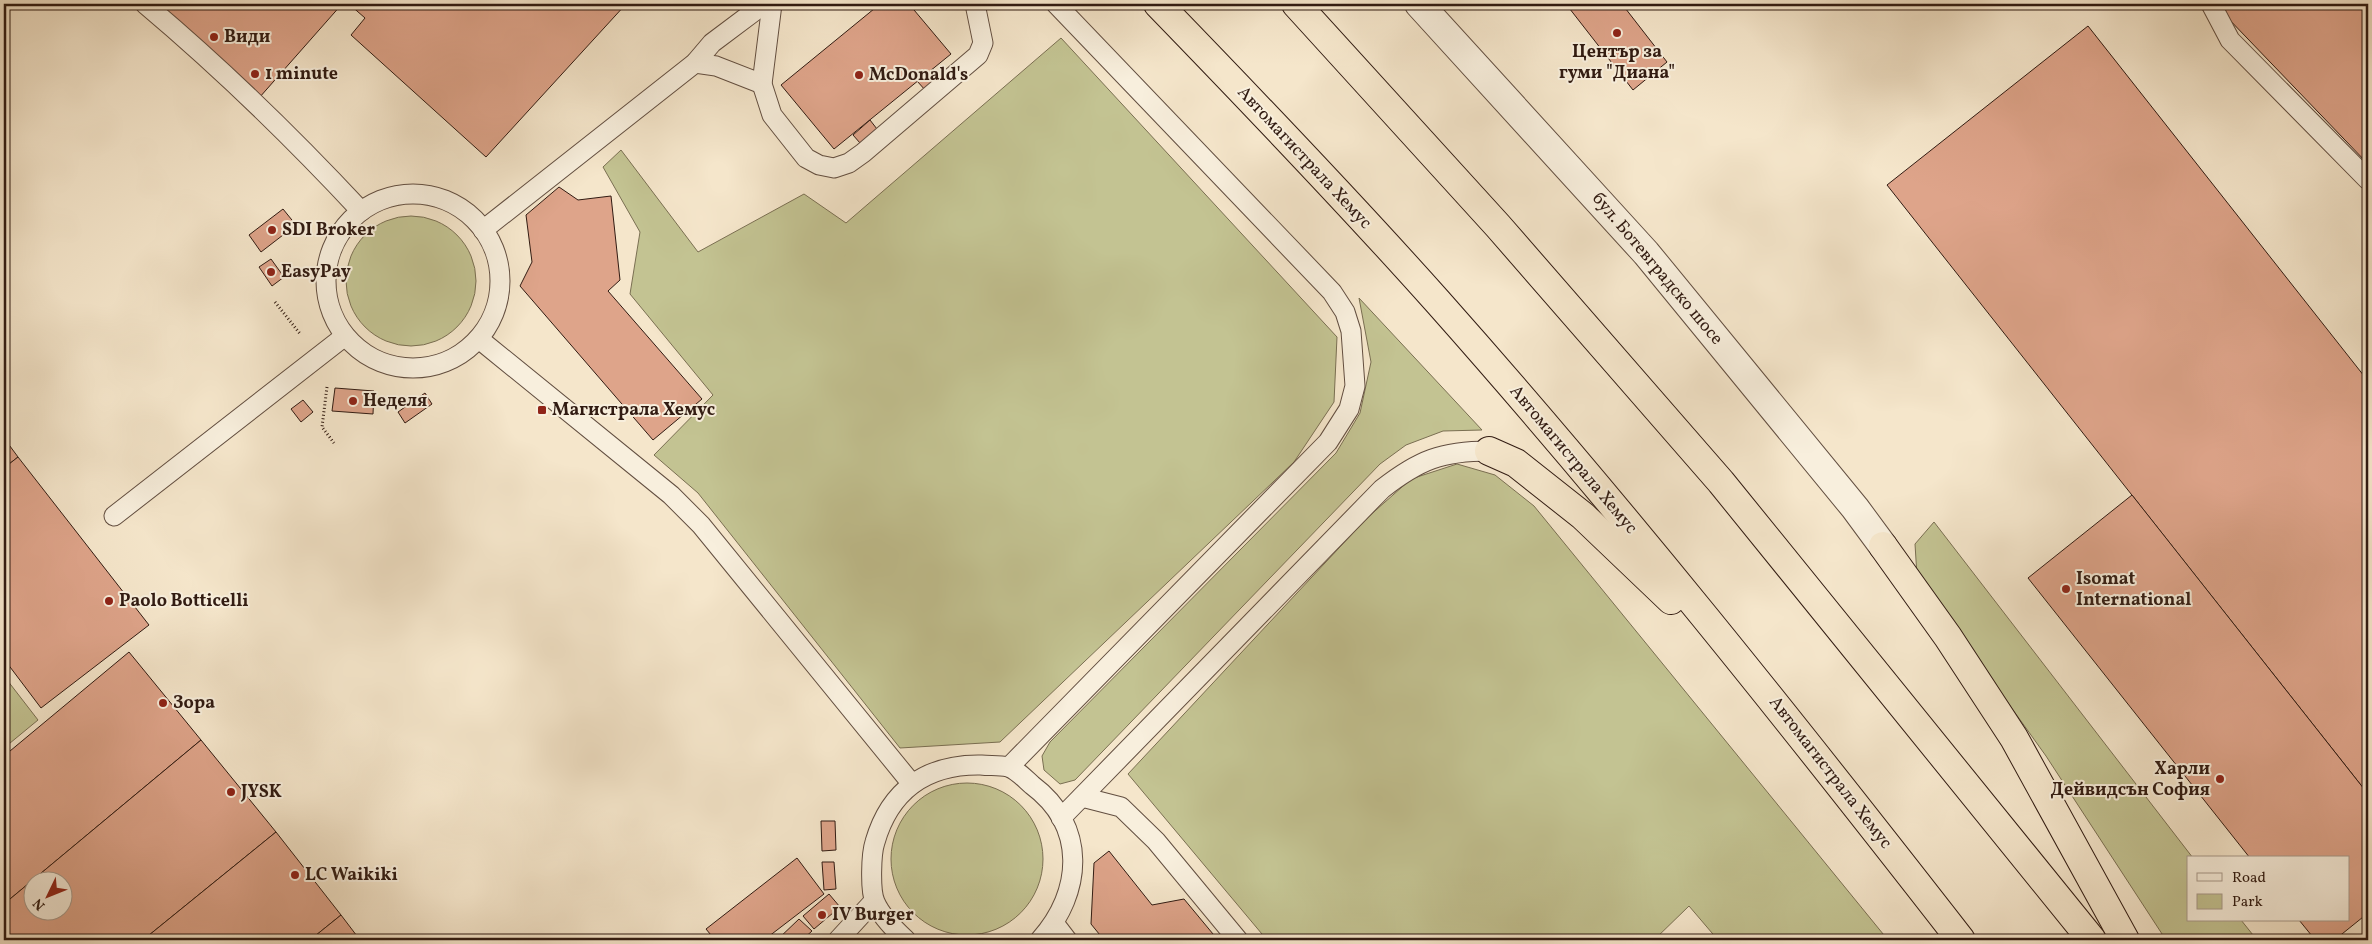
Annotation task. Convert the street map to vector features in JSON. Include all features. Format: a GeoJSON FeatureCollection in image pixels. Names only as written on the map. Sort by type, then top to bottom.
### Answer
{"type":"FeatureCollection","features":[{"type":"Feature","properties":{"kind":"highway","name":"Автомагистрала Хемус"},"geometry":{"type":"LineString","coordinates":[[1158,4],[1301,152],[1439,303],[1598,489],[1761,685],[1961,940]]}},
{"type":"Feature","properties":{"kind":"highway"},"geometry":{"type":"LineString","coordinates":[[1296,4],[1498,226],[1721,482],[2092,940]]}},
{"type":"Feature","properties":{"kind":"highway"},"geometry":{"type":"LineString","coordinates":[[1489,451],[1516,463],[1583,516],[1761,685]]}},
{"type":"Feature","properties":{"kind":"highway"},"geometry":{"type":"LineString","coordinates":[[1882,546],[1948,636],[2014,738],[2125,940]]}},
{"type":"Feature","properties":{"kind":"street","name":"бул. Ботевградско шосе"},"geometry":{"type":"LineString","coordinates":[[1419,4],[1646,253],[1855,508],[1882,546]]}},
{"type":"Feature","properties":{"kind":"lane"},"geometry":{"type":"LineString","coordinates":[[145,4],[192,44],[318,165],[361,211]]}},
{"type":"Feature","properties":{"kind":"lane"},"geometry":{"type":"LineString","coordinates":[[483,230],[695,63],[712,43],[764,4]]}},
{"type":"Feature","properties":{"kind":"lane"},"geometry":{"type":"LineString","coordinates":[[772,4],[762,84],[772,115],[806,158],[819,165],[834,168],[849,163],[871,147],[978,55],[983,43],[976,4]]}},
{"type":"Feature","properties":{"kind":"lane"},"geometry":{"type":"LineString","coordinates":[[1009,767],[1328,442],[1349,409],[1355,386],[1351,331],[1345,312],[1332,292],[1056,4]]}},
{"type":"Feature","properties":{"kind":"lane"},"geometry":{"type":"LineString","coordinates":[[2214,6],[2230,40],[2368,180]]}},
{"type":"Feature","properties":{"kind":"lane"},"geometry":{"type":"LineString","coordinates":[[695,63],[716,66],[762,84]]}},
{"type":"Feature","properties":{"kind":"lane"},"geometry":{"type":"LineString","coordinates":[[422,194],[441,198],[459,207],[472,216],[483,230],[492,244],[499,262],[500,285],[498,302],[492,319],[479,339],[456,358],[431,367],[408,368],[378,361],[360,350],[345,336],[332,312],[327,297],[328,264],[334,244],[345,226],[361,211],[378,201],[398,195],[422,194]]}},
{"type":"Feature","properties":{"kind":"lane"},"geometry":{"type":"LineString","coordinates":[[114,516],[345,336]]}},
{"type":"Feature","properties":{"kind":"lane"},"geometry":{"type":"LineString","coordinates":[[479,339],[671,495],[701,526],[912,784]]}},
{"type":"Feature","properties":{"kind":"lane"},"geometry":{"type":"LineString","coordinates":[[1061,818],[1382,489],[1404,471],[1433,458],[1460,451],[1489,451]]}},
{"type":"Feature","properties":{"kind":"lane"},"geometry":{"type":"LineString","coordinates":[[906,940],[894,929],[874,901],[873,848],[881,822],[894,801],[912,784],[932,773],[960,765],[1009,767],[1043,793],[1061,818],[1071,845],[1073,874],[1066,901],[1054,923],[1040,940]]}},
{"type":"Feature","properties":{"kind":"lane"},"geometry":{"type":"LineString","coordinates":[[1082,797],[1121,808],[1156,841],[1238,940]]}},
{"type":"Feature","properties":{"kind":"lane"},"geometry":{"type":"LineString","coordinates":[[838,940],[874,901]]}},
{"type":"Feature","properties":{"kind":"lane"},"geometry":{"type":"LineString","coordinates":[[1054,923],[1067,940]]}},
{"type":"Feature","properties":{"kind":"green space"},"geometry":{"type":"Polygon","coordinates":[[[1061,38],[1337,337],[1334,402],[1294,462],[1000,742],[900,748],[698,493],[654,455],[713,395],[630,294],[640,232],[603,167],[621,150],[698,252],[804,194],[846,223],[1061,38]]]}},
{"type":"Feature","properties":{"kind":"green space"},"geometry":{"type":"Polygon","coordinates":[[[411,216],[424,217],[436,221],[457,235],[471,256],[475,268],[475,294],[471,306],[457,327],[436,341],[424,345],[411,346],[398,345],[386,341],[365,327],[351,306],[347,294],[346,281],[347,268],[351,256],[365,235],[386,221],[398,217],[411,216]]]}},
{"type":"Feature","properties":{"kind":"green space"},"geometry":{"type":"Polygon","coordinates":[[[1359,298],[1482,430],[1443,431],[1406,445],[1380,464],[1075,780],[1060,784],[1044,770],[1042,756],[1050,742],[1336,453],[1360,413],[1371,362],[1359,298]]]}},
{"type":"Feature","properties":{"kind":"green space"},"geometry":{"type":"Polygon","coordinates":[[[1457,464],[1495,475],[1534,506],[1888,940],[1718,940],[1689,906],[1654,940],[1267,940],[1128,774],[1367,518],[1411,479],[1457,464]]]}},
{"type":"Feature","properties":{"kind":"green space"},"geometry":{"type":"Polygon","coordinates":[[[1934,522],[2191,856],[2187,856],[2187,922],[2243,922],[2257,940],[2166,940],[2046,756],[1917,576],[1915,544],[1934,522]]]}},
{"type":"Feature","properties":{"kind":"green space"},"geometry":{"type":"Polygon","coordinates":[[[4,676],[38,720],[4,748],[4,676]]]}},
{"type":"Feature","properties":{"kind":"green space"},"geometry":{"type":"Polygon","coordinates":[[[967,783],[982,784],[996,788],[1021,805],[1038,830],[1042,844],[1042,874],[1038,888],[1021,913],[996,930],[982,934],[967,935],[952,934],[938,930],[913,913],[896,888],[892,874],[891,859],[892,844],[896,830],[913,805],[938,788],[952,784],[967,783]]]}},
{"type":"Feature","properties":{"kind":"building"},"geometry":{"type":"Polygon","coordinates":[[[156,4],[342,4],[259,98],[156,4]]]}},
{"type":"Feature","properties":{"kind":"building"},"geometry":{"type":"Polygon","coordinates":[[[349,4],[626,4],[486,157],[351,35],[365,18],[349,4]]]}},
{"type":"Feature","properties":{"kind":"building","name":"McDonald's"},"geometry":{"type":"Polygon","coordinates":[[[880,4],[909,4],[951,54],[834,149],[781,85],[880,4]]]}},
{"type":"Feature","properties":{"kind":"building","name":"Център за гуми \"Диана\""},"geometry":{"type":"Polygon","coordinates":[[[1566,4],[1622,4],[1667,62],[1633,90],[1566,4]]]}},
{"type":"Feature","properties":{"kind":"building"},"geometry":{"type":"Polygon","coordinates":[[[2232,4],[2368,4],[2368,164],[2223,13],[2232,4]]]}},
{"type":"Feature","properties":{"kind":"building"},"geometry":{"type":"Polygon","coordinates":[[[2088,26],[2368,381],[2368,794],[1887,185],[2088,26]]]}},
{"type":"Feature","properties":{"kind":"building"},"geometry":{"type":"Polygon","coordinates":[[[933,69],[941,79],[926,91],[917,81],[933,69]]]}},
{"type":"Feature","properties":{"kind":"building"},"geometry":{"type":"Polygon","coordinates":[[[870,120],[877,129],[860,143],[853,135],[870,120]]]}},
{"type":"Feature","properties":{"kind":"building"},"geometry":{"type":"Polygon","coordinates":[[[559,187],[578,200],[611,196],[620,280],[608,291],[702,399],[653,440],[520,286],[532,262],[526,215],[559,187]]]}},
{"type":"Feature","properties":{"kind":"building","name":"SDI Broker"},"geometry":{"type":"Polygon","coordinates":[[[283,209],[296,225],[261,252],[249,235],[283,209]]]}},
{"type":"Feature","properties":{"kind":"building","name":"EasyPay"},"geometry":{"type":"Polygon","coordinates":[[[271,259],[284,277],[272,286],[259,267],[271,259]]]}},
{"type":"Feature","properties":{"kind":"building","name":"Неделя"},"geometry":{"type":"Polygon","coordinates":[[[335,388],[374,391],[373,414],[332,411],[335,388]]]}},
{"type":"Feature","properties":{"kind":"building"},"geometry":{"type":"Polygon","coordinates":[[[425,393],[432,404],[405,423],[398,412],[425,393]]]}},
{"type":"Feature","properties":{"kind":"building"},"geometry":{"type":"Polygon","coordinates":[[[303,400],[313,412],[301,422],[291,409],[303,400]]]}},
{"type":"Feature","properties":{"kind":"building"},"geometry":{"type":"Polygon","coordinates":[[[4,438],[18,457],[4,468],[4,438]]]}},
{"type":"Feature","properties":{"kind":"building"},"geometry":{"type":"Polygon","coordinates":[[[18,457],[149,625],[41,708],[4,659],[4,468],[18,457]]]}},
{"type":"Feature","properties":{"kind":"building"},"geometry":{"type":"Polygon","coordinates":[[[2132,495],[2368,794],[2368,913],[2337,938],[2312,936],[2301,922],[2350,922],[2350,856],[2248,856],[2028,578],[2132,495]]]}},
{"type":"Feature","properties":{"kind":"building"},"geometry":{"type":"Polygon","coordinates":[[[129,652],[201,740],[42,872],[22,872],[22,889],[4,904],[4,756],[129,652]]]}},
{"type":"Feature","properties":{"kind":"building"},"geometry":{"type":"Polygon","coordinates":[[[201,740],[276,832],[143,940],[4,940],[4,904],[22,889],[22,922],[72,922],[72,872],[42,872],[201,740]]]}},
{"type":"Feature","properties":{"kind":"building"},"geometry":{"type":"Polygon","coordinates":[[[821,821],[835,821],[836,850],[822,851],[821,821]]]}},
{"type":"Feature","properties":{"kind":"building"},"geometry":{"type":"Polygon","coordinates":[[[276,832],[341,915],[310,940],[143,940],[276,832]]]}},
{"type":"Feature","properties":{"kind":"building"},"geometry":{"type":"Polygon","coordinates":[[[1109,851],[1152,905],[1184,899],[1218,940],[1104,940],[1091,924],[1094,863],[1109,851]]]}},
{"type":"Feature","properties":{"kind":"building"},"geometry":{"type":"Polygon","coordinates":[[[797,858],[824,894],[764,940],[715,940],[706,929],[797,858]]]}},
{"type":"Feature","properties":{"kind":"building"},"geometry":{"type":"Polygon","coordinates":[[[822,862],[834,862],[836,889],[824,890],[822,862]]]}},
{"type":"Feature","properties":{"kind":"building"},"geometry":{"type":"Polygon","coordinates":[[[829,894],[840,907],[814,929],[803,916],[829,894]]]}},
{"type":"Feature","properties":{"kind":"building"},"geometry":{"type":"Polygon","coordinates":[[[341,915],[360,940],[310,940],[341,915]]]}},
{"type":"Feature","properties":{"kind":"building"},"geometry":{"type":"Polygon","coordinates":[[[799,919],[812,931],[802,940],[777,940],[799,919]]]}},
{"type":"Feature","properties":{"kind":"place","name":"Център за гуми \"Диана\""},"geometry":{"type":"Point","coordinates":[1617,33]}},
{"type":"Feature","properties":{"kind":"place","name":"Види"},"geometry":{"type":"Point","coordinates":[214,37]}},
{"type":"Feature","properties":{"kind":"place","name":"1 minute"},"geometry":{"type":"Point","coordinates":[255,74]}},
{"type":"Feature","properties":{"kind":"place","name":"McDonald's"},"geometry":{"type":"Point","coordinates":[859,75]}},
{"type":"Feature","properties":{"kind":"place","name":"SDI Broker"},"geometry":{"type":"Point","coordinates":[272,230]}},
{"type":"Feature","properties":{"kind":"place","name":"EasyPay"},"geometry":{"type":"Point","coordinates":[271,272]}},
{"type":"Feature","properties":{"kind":"place","name":"Неделя"},"geometry":{"type":"Point","coordinates":[353,401]}},
{"type":"Feature","properties":{"kind":"place","name":"Магистрала Хемус"},"geometry":{"type":"Point","coordinates":[542,410]}},
{"type":"Feature","properties":{"kind":"place","name":"Isomat International"},"geometry":{"type":"Point","coordinates":[2066,589]}},
{"type":"Feature","properties":{"kind":"place","name":"Paolo Botticelli"},"geometry":{"type":"Point","coordinates":[109,601]}},
{"type":"Feature","properties":{"kind":"place","name":"Зора"},"geometry":{"type":"Point","coordinates":[163,703]}},
{"type":"Feature","properties":{"kind":"place","name":"Харли Дейвидсън София"},"geometry":{"type":"Point","coordinates":[2220,779]}},
{"type":"Feature","properties":{"kind":"place","name":"JYSK"},"geometry":{"type":"Point","coordinates":[231,792]}},
{"type":"Feature","properties":{"kind":"place","name":"LC Waikiki"},"geometry":{"type":"Point","coordinates":[295,875]}},
{"type":"Feature","properties":{"kind":"place","name":"IV Burger"},"geometry":{"type":"Point","coordinates":[822,915]}}]}
